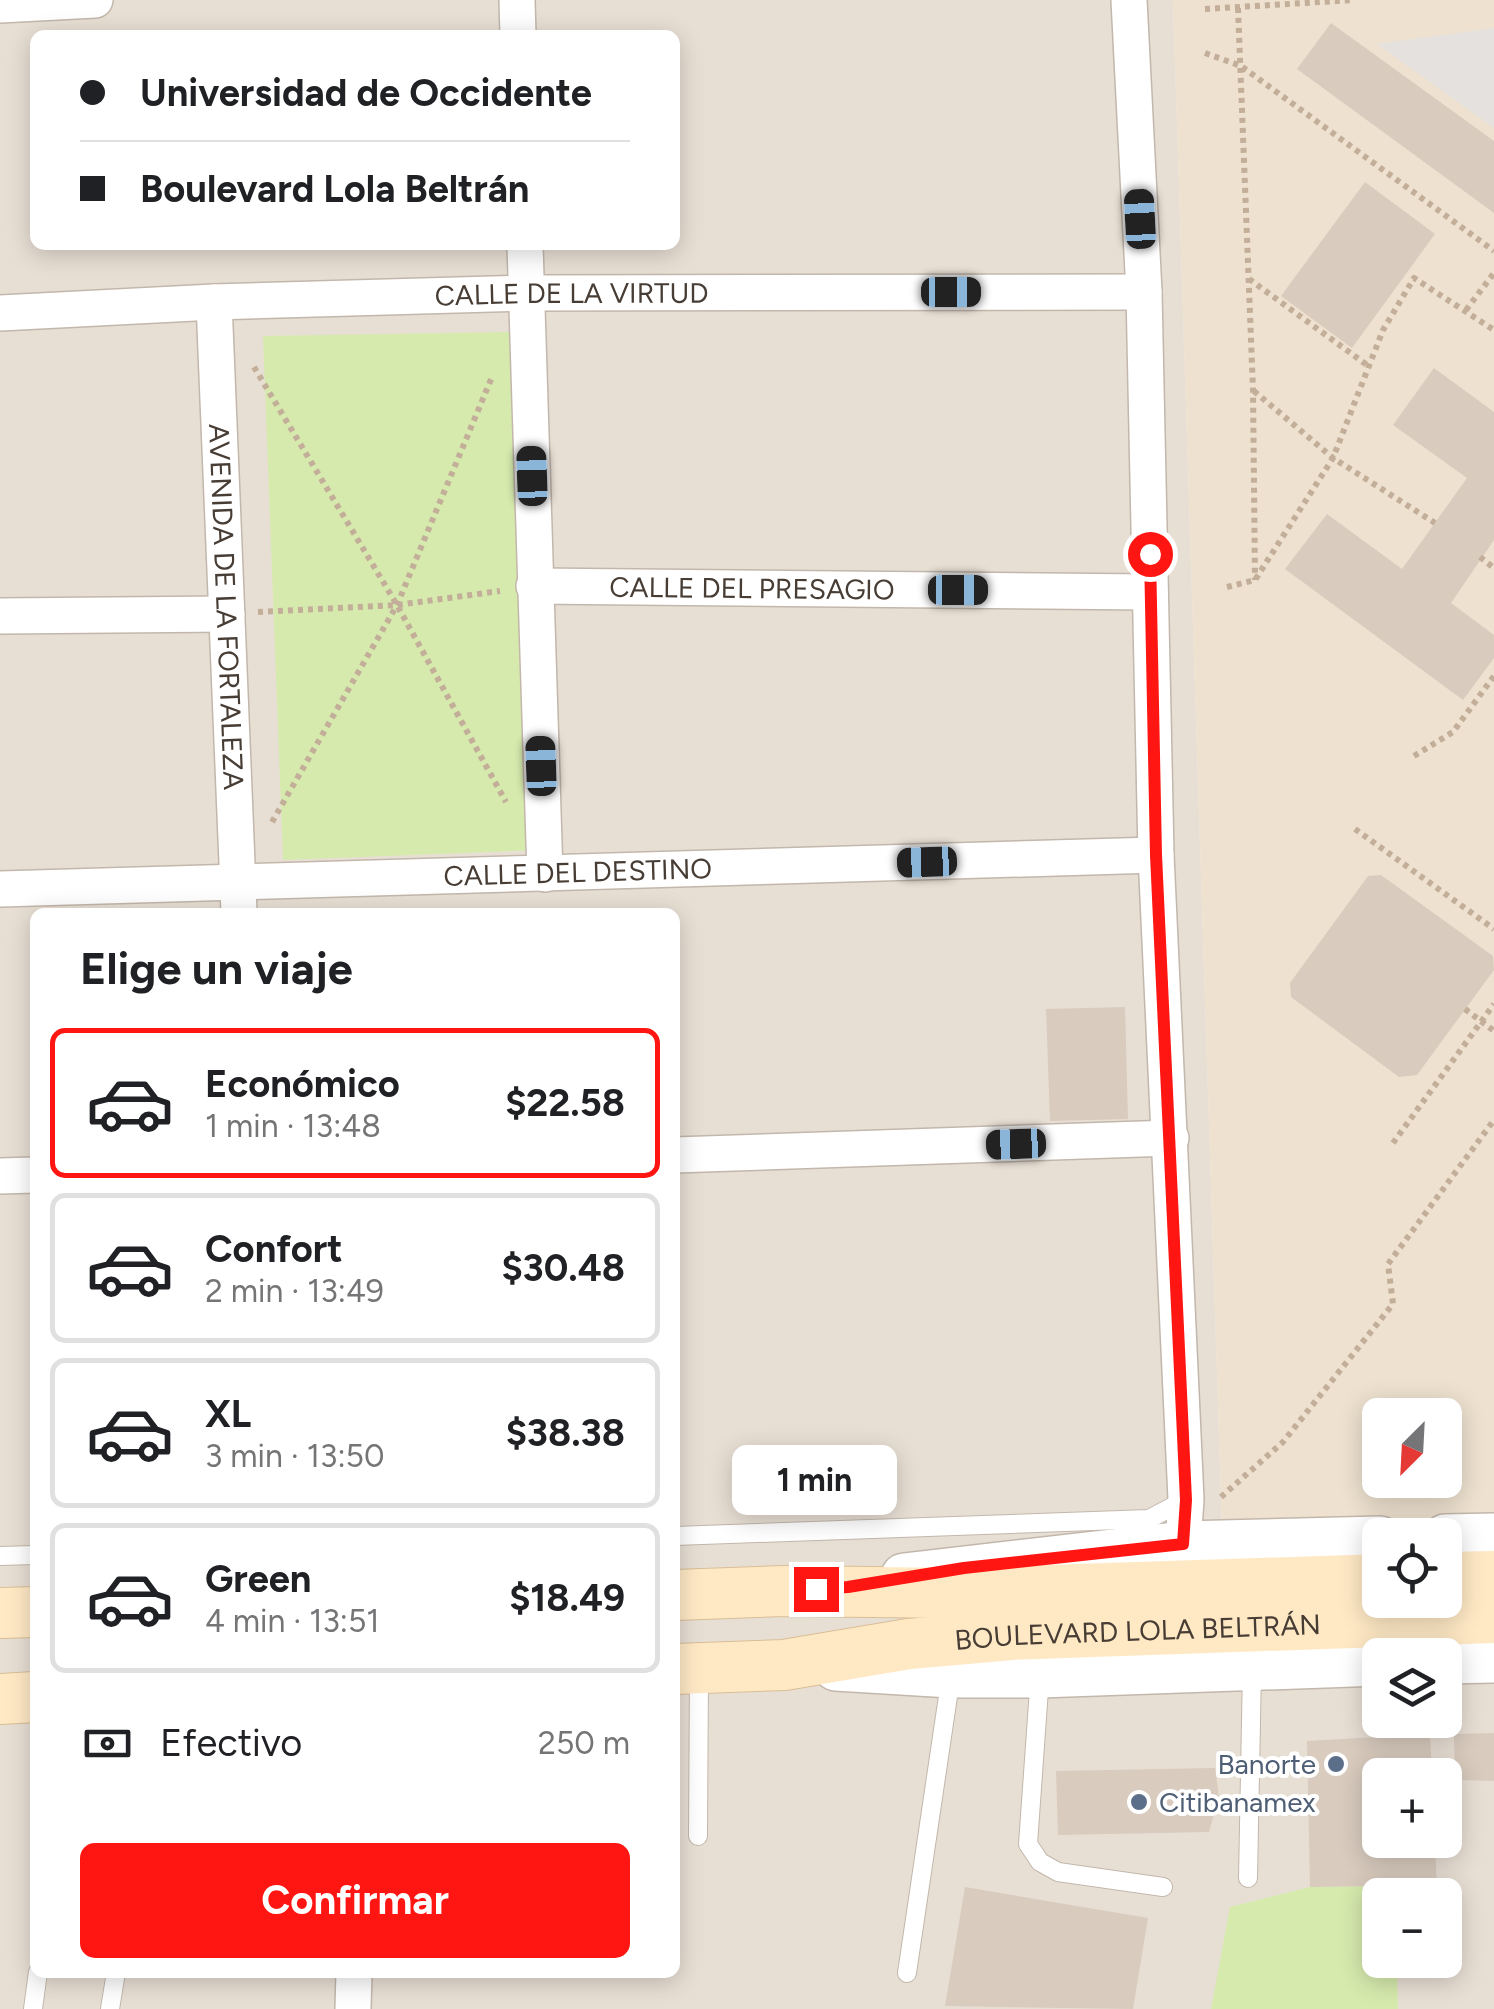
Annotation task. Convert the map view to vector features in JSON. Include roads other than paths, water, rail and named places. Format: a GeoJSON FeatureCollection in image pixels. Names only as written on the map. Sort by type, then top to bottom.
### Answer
{"type":"FeatureCollection","features":[{"type":"Feature","properties":{"kind":"main road"},"geometry":{"type":"LineString","coordinates":[[1462,1577],[1494,1576]]}},
{"type":"Feature","properties":{"kind":"main road","name":"BOULEVARD LOLA BELTRÁN"},"geometry":{"type":"LineString","coordinates":[[680,1595],[784,1590],[960,1593],[1362,1581]]}},
{"type":"Feature","properties":{"kind":"main road"},"geometry":{"type":"LineString","coordinates":[[0,1613],[30,1612]]}},
{"type":"Feature","properties":{"kind":"main road","name":"BOULEVARD LOLA BELTRÁN"},"geometry":{"type":"LineString","coordinates":[[687,1668],[784,1665],[909,1644],[956,1658],[1012,1635],[1494,1618]]}},
{"type":"Feature","properties":{"kind":"main road"},"geometry":{"type":"LineString","coordinates":[[0,1698],[30,1697]]}},
{"type":"Feature","properties":{"kind":"street"},"geometry":{"type":"LineString","coordinates":[[0,4],[95,0]]}},
{"type":"Feature","properties":{"kind":"street"},"geometry":{"type":"LineString","coordinates":[[517,0],[518,30]]}},
{"type":"Feature","properties":{"kind":"street"},"geometry":{"type":"LineString","coordinates":[[1129,0],[1144,292],[1156,855],[1172,1138],[1186,1500],[1183,1544]]}},
{"type":"Feature","properties":{"kind":"street"},"geometry":{"type":"LineString","coordinates":[[525,250],[545,874]]}},
{"type":"Feature","properties":{"kind":"street","name":"CALLE DE LA VIRTUD"},"geometry":{"type":"LineString","coordinates":[[0,313],[527,293],[1144,292]]}},
{"type":"Feature","properties":{"kind":"street","name":"AVENIDA DE LA FORTALEZA"},"geometry":{"type":"LineString","coordinates":[[214,302],[239,897]]}},
{"type":"Feature","properties":{"kind":"street","name":"CALLE DEL PRESAGIO"},"geometry":{"type":"LineString","coordinates":[[534,586],[1150,592]]}},
{"type":"Feature","properties":{"kind":"street"},"geometry":{"type":"LineString","coordinates":[[0,616],[227,614]]}},
{"type":"Feature","properties":{"kind":"street","name":"CALLE DEL DESTINO"},"geometry":{"type":"LineString","coordinates":[[0,889],[239,897],[545,874],[1156,855]]}},
{"type":"Feature","properties":{"kind":"street"},"geometry":{"type":"LineString","coordinates":[[680,1156],[1172,1138]]}},
{"type":"Feature","properties":{"kind":"street"},"geometry":{"type":"LineString","coordinates":[[0,1176],[30,1176]]}},
{"type":"Feature","properties":{"kind":"street"},"geometry":{"type":"LineString","coordinates":[[1462,1537],[1494,1536]]}},
{"type":"Feature","properties":{"kind":"street","name":"BOULEVARD LOLA BELTRÁN"},"geometry":{"type":"LineString","coordinates":[[784,1590],[848,1587],[964,1568],[1183,1544],[1362,1539]]}},
{"type":"Feature","properties":{"kind":"street","name":"BOULEVARD LOLA BELTRÁN"},"geometry":{"type":"LineString","coordinates":[[956,1658],[1040,1675],[1362,1663]]}},
{"type":"Feature","properties":{"kind":"street"},"geometry":{"type":"LineString","coordinates":[[1462,1661],[1494,1660]]}},
{"type":"Feature","properties":{"kind":"street"},"geometry":{"type":"LineString","coordinates":[[353,2009],[354,1978]]}},
{"type":"Feature","properties":{"kind":"lane"},"geometry":{"type":"LineString","coordinates":[[680,1536],[1149,1519],[1186,1500]]}},
{"type":"Feature","properties":{"kind":"lane"},"geometry":{"type":"LineString","coordinates":[[0,1556],[30,1555]]}},
{"type":"Feature","properties":{"kind":"lane"},"geometry":{"type":"LineString","coordinates":[[907,1973],[956,1658]]}},
{"type":"Feature","properties":{"kind":"lane"},"geometry":{"type":"LineString","coordinates":[[1248,1878],[1252,1666]]}},
{"type":"Feature","properties":{"kind":"lane"},"geometry":{"type":"LineString","coordinates":[[687,1668],[698,1836]]}},
{"type":"Feature","properties":{"kind":"lane"},"geometry":{"type":"LineString","coordinates":[[1040,1675],[1028,1844],[1040,1862],[1058,1872],[1163,1888]]}},
{"type":"Feature","properties":{"kind":"lane"},"geometry":{"type":"LineString","coordinates":[[34,2009],[37,1978]]}},
{"type":"Feature","properties":{"kind":"lane"},"geometry":{"type":"LineString","coordinates":[[110,2009],[115,1978]]}},
{"type":"Feature","properties":{"kind":"place","name":"Banorte"},"geometry":{"type":"Point","coordinates":[1336,1764]}},
{"type":"Feature","properties":{"kind":"place","name":"Citibanamex"},"geometry":{"type":"Point","coordinates":[1139,1802]}}]}
